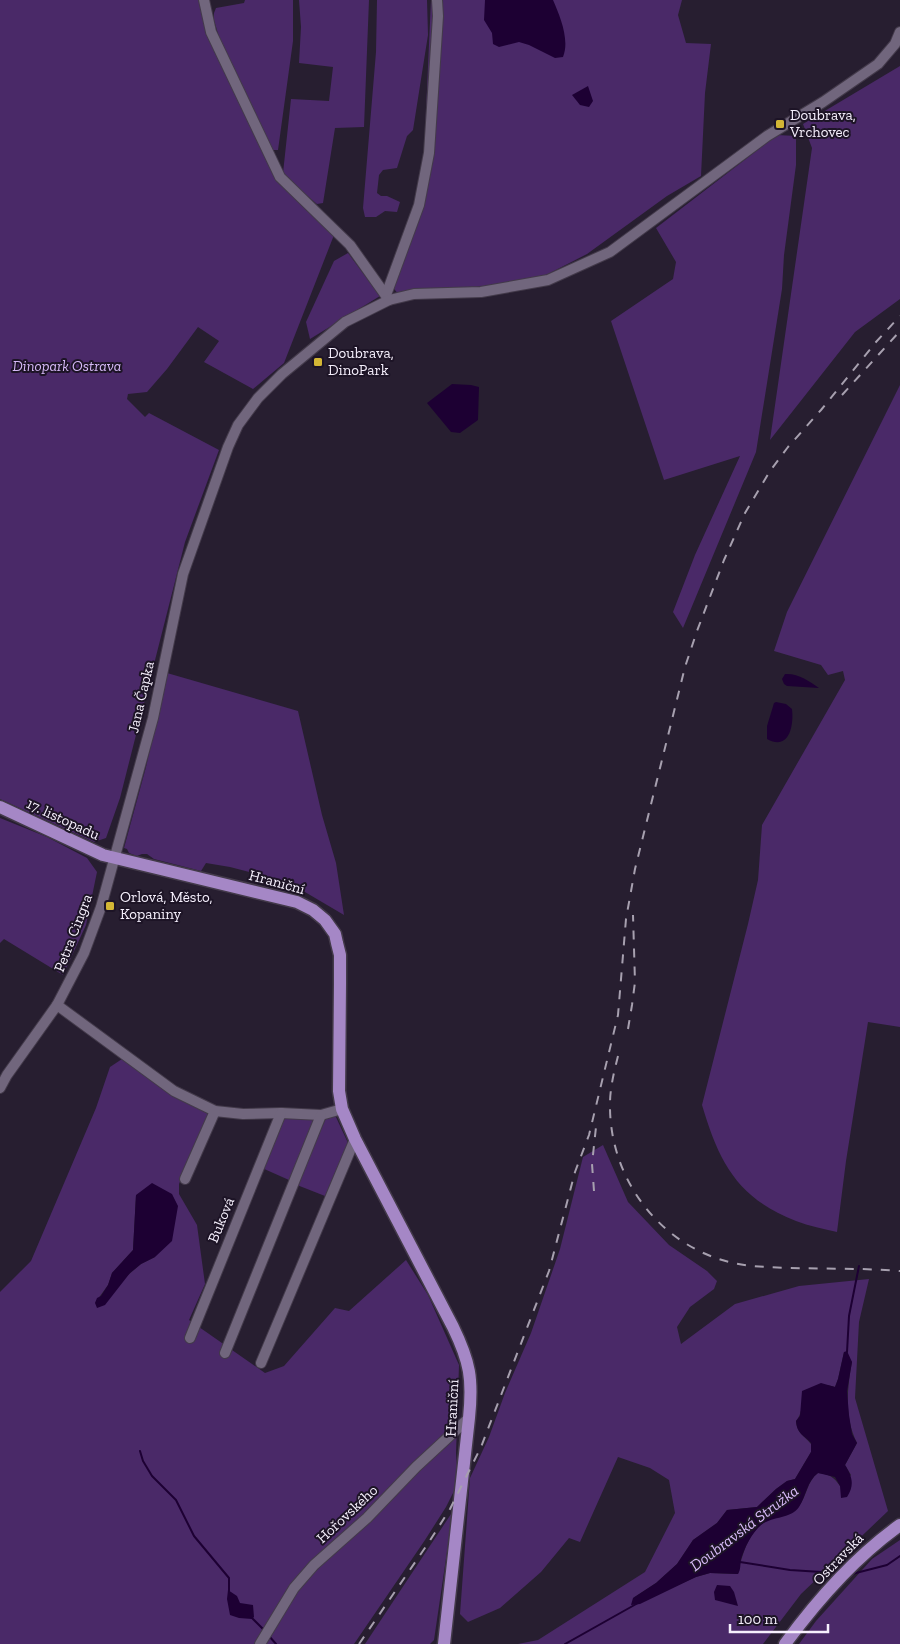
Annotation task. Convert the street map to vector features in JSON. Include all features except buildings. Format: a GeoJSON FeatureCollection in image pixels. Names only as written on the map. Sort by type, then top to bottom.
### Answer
{"type":"FeatureCollection","features":[{"type":"Feature","properties":{"kind":"main road","name":"17. listopadu"},"geometry":{"type":"LineString","coordinates":[[0,807],[92,851],[114,858]]}},
{"type":"Feature","properties":{"kind":"main road","name":"Hraniční"},"geometry":{"type":"LineString","coordinates":[[114,858],[297,902],[313,910],[325,920],[335,934],[340,955],[338,1074],[342,1109],[355,1139],[462,1346],[471,1377],[469,1418],[444,1644]]}},
{"type":"Feature","properties":{"kind":"main road","name":"Ostravská"},"geometry":{"type":"LineString","coordinates":[[786,1644],[840,1577],[860,1556],[900,1525]]}},
{"type":"Feature","properties":{"kind":"street"},"geometry":{"type":"LineString","coordinates":[[204,0],[211,32],[280,177],[350,245],[387,297]]}},
{"type":"Feature","properties":{"kind":"street"},"geometry":{"type":"LineString","coordinates":[[387,297],[418,205],[429,153],[438,16],[437,0]]}},
{"type":"Feature","properties":{"kind":"street","name":"Jana Čapka"},"geometry":{"type":"LineString","coordinates":[[114,858],[153,718],[183,574],[228,447],[238,425],[258,398],[282,374],[346,322],[387,297],[414,294],[481,292],[548,280],[610,252],[767,136],[792,122],[866,73],[888,54],[900,32]]}},
{"type":"Feature","properties":{"kind":"street","name":"Petra Cingra"},"geometry":{"type":"LineString","coordinates":[[0,1088],[7,1075],[57,1006],[84,954],[114,858]]}},
{"type":"Feature","properties":{"kind":"street"},"geometry":{"type":"LineString","coordinates":[[57,1006],[174,1091],[215,1111],[243,1114],[321,1115],[342,1109]]}},
{"type":"Feature","properties":{"kind":"street"},"geometry":{"type":"LineString","coordinates":[[185,1179],[215,1111]]}},
{"type":"Feature","properties":{"kind":"street","name":"Buková"},"geometry":{"type":"LineString","coordinates":[[190,1338],[281,1113]]}},
{"type":"Feature","properties":{"kind":"street"},"geometry":{"type":"LineString","coordinates":[[225,1353],[321,1115]]}},
{"type":"Feature","properties":{"kind":"street"},"geometry":{"type":"LineString","coordinates":[[261,1363],[355,1139]]}},
{"type":"Feature","properties":{"kind":"street","name":"Hořovského"},"geometry":{"type":"LineString","coordinates":[[260,1644],[294,1588],[314,1564],[367,1518],[416,1467],[469,1418]]}},
{"type":"Feature","properties":{"kind":"green space","name":"Dinopark Ostrava"},"geometry":{"type":"Polygon","coordinates":[[[0,0],[201,0],[277,181],[334,235],[284,363],[253,389],[204,362],[219,341],[198,327],[167,369],[147,392],[128,394],[127,399],[145,417],[149,413],[219,450],[185,542],[120,798],[106,838],[94,842],[0,799],[0,0]]]}},
{"type":"Feature","properties":{"kind":"green space"},"geometry":{"type":"Polygon","coordinates":[[[245,0],[293,0],[293,41],[278,150],[272,150],[221,44],[214,20],[216,8],[244,3],[245,0]]]}},
{"type":"Feature","properties":{"kind":"green space"},"geometry":{"type":"Polygon","coordinates":[[[299,0],[369,0],[364,127],[335,128],[323,203],[317,204],[286,178],[283,173],[291,99],[329,101],[333,67],[299,63],[301,27],[299,0]]]}},
{"type":"Feature","properties":{"kind":"green space"},"geometry":{"type":"Polygon","coordinates":[[[377,0],[427,0],[428,35],[413,130],[407,136],[397,168],[383,170],[379,175],[377,193],[400,202],[397,212],[385,211],[376,217],[365,217],[363,208],[376,52],[377,0]]]}},
{"type":"Feature","properties":{"kind":"green space"},"geometry":{"type":"Polygon","coordinates":[[[431,0],[682,0],[678,15],[686,43],[711,44],[705,93],[701,176],[667,196],[587,254],[546,275],[505,284],[399,295],[391,285],[423,177],[431,0]]]}},
{"type":"Feature","properties":{"kind":"green space"},"geometry":{"type":"Polygon","coordinates":[[[900,66],[900,299],[855,332],[770,440],[812,148],[803,124],[900,66]]]}},
{"type":"Feature","properties":{"kind":"green space"},"geometry":{"type":"Polygon","coordinates":[[[777,135],[796,136],[796,165],[784,255],[782,289],[756,452],[683,628],[673,612],[695,555],[740,456],[664,480],[611,321],[673,279],[676,262],[656,228],[777,135]]]}},
{"type":"Feature","properties":{"kind":"green space"},"geometry":{"type":"Polygon","coordinates":[[[348,253],[380,296],[310,339],[306,322],[334,261],[348,253]]]}},
{"type":"Feature","properties":{"kind":"green space"},"geometry":{"type":"Polygon","coordinates":[[[900,385],[900,1027],[868,1022],[837,1232],[801,1223],[776,1212],[745,1189],[733,1176],[724,1161],[702,1105],[758,880],[762,825],[845,680],[843,671],[828,675],[821,665],[774,651],[787,612],[900,385]]]}},
{"type":"Feature","properties":{"kind":"green space"},"geometry":{"type":"Polygon","coordinates":[[[167,673],[298,711],[322,815],[336,863],[344,915],[288,882],[230,867],[206,863],[201,871],[154,859],[147,854],[137,856],[129,853],[124,848],[146,767],[167,673]]]}},
{"type":"Feature","properties":{"kind":"green space"},"geometry":{"type":"Polygon","coordinates":[[[0,818],[47,837],[87,858],[97,872],[86,925],[63,975],[4,939],[0,943],[0,818]]]}},
{"type":"Feature","properties":{"kind":"green space"},"geometry":{"type":"Polygon","coordinates":[[[122,1059],[210,1112],[179,1184],[179,1194],[197,1225],[205,1284],[189,1320],[265,1373],[284,1366],[335,1308],[349,1311],[406,1260],[428,1295],[459,1365],[456,1453],[458,1483],[446,1507],[425,1540],[354,1644],[0,1644],[0,1292],[31,1261],[96,1108],[110,1067],[122,1059]],[[136,1195],[133,1250],[112,1273],[108,1285],[95,1303],[141,1264],[155,1257],[136,1195]]]}},
{"type":"Feature","properties":{"kind":"green space"},"geometry":{"type":"Polygon","coordinates":[[[335,1115],[348,1143],[325,1196],[297,1185],[326,1118],[335,1115]]]}},
{"type":"Feature","properties":{"kind":"green space"},"geometry":{"type":"Polygon","coordinates":[[[283,1116],[316,1119],[289,1180],[262,1168],[283,1116]]]}},
{"type":"Feature","properties":{"kind":"green space"},"geometry":{"type":"Polygon","coordinates":[[[603,1145],[628,1202],[669,1245],[707,1271],[717,1281],[714,1289],[690,1307],[677,1327],[681,1344],[735,1304],[799,1286],[869,1279],[859,1322],[855,1398],[888,1511],[801,1594],[763,1644],[518,1644],[538,1640],[645,1572],[675,1513],[669,1480],[650,1468],[618,1457],[580,1542],[569,1538],[541,1572],[500,1608],[468,1622],[460,1614],[470,1478],[489,1437],[505,1393],[531,1333],[560,1249],[583,1157],[603,1145]],[[844,1352],[835,1387],[827,1385],[818,1386],[802,1392],[802,1407],[796,1421],[799,1432],[811,1444],[811,1452],[795,1479],[787,1481],[776,1489],[757,1507],[727,1510],[717,1523],[693,1540],[677,1564],[656,1583],[633,1598],[662,1592],[710,1573],[738,1574],[742,1558],[752,1535],[764,1523],[796,1509],[802,1502],[814,1476],[818,1473],[831,1476],[840,1486],[851,1475],[845,1465],[857,1443],[848,1413],[852,1362],[844,1352]]]}},
{"type":"Feature","properties":{"kind":"green space"},"geometry":{"type":"Polygon","coordinates":[[[453,1511],[434,1640],[430,1644],[365,1644],[453,1511]]]}},
{"type":"Feature","properties":{"kind":"green space"},"geometry":{"type":"Polygon","coordinates":[[[900,1540],[900,1644],[799,1644],[816,1621],[872,1559],[900,1540]]]}},
{"type":"Feature","properties":{"kind":"water"},"geometry":{"type":"Polygon","coordinates":[[[485,0],[553,0],[565,36],[563,57],[555,58],[519,42],[499,47],[493,44],[492,33],[484,20],[485,0]]]}},
{"type":"Feature","properties":{"kind":"water"},"geometry":{"type":"Polygon","coordinates":[[[588,86],[593,101],[589,107],[580,105],[572,95],[588,86]]]}},
{"type":"Feature","properties":{"kind":"water"},"geometry":{"type":"Polygon","coordinates":[[[452,384],[479,387],[478,420],[460,433],[451,432],[427,403],[452,384]]]}},
{"type":"Feature","properties":{"kind":"water"},"geometry":{"type":"Polygon","coordinates":[[[785,674],[799,676],[819,688],[787,686],[782,679],[785,674]]]}},
{"type":"Feature","properties":{"kind":"water"},"geometry":{"type":"Polygon","coordinates":[[[774,703],[786,704],[792,709],[792,723],[789,735],[780,742],[767,739],[767,726],[774,703]]]}},
{"type":"Feature","properties":{"kind":"water"},"geometry":{"type":"Polygon","coordinates":[[[152,1183],[172,1194],[178,1206],[172,1241],[155,1257],[141,1264],[130,1273],[105,1305],[97,1308],[95,1303],[97,1298],[101,1296],[108,1285],[112,1273],[133,1250],[136,1195],[152,1183]]]}},
{"type":"Feature","properties":{"kind":"water"},"geometry":{"type":"Polygon","coordinates":[[[847,1351],[852,1362],[847,1391],[849,1415],[852,1434],[857,1443],[845,1465],[852,1481],[847,1497],[841,1498],[840,1486],[835,1477],[818,1473],[811,1480],[796,1511],[765,1522],[754,1532],[741,1559],[738,1574],[710,1573],[696,1577],[640,1604],[631,1605],[633,1598],[656,1583],[677,1564],[693,1540],[717,1523],[727,1510],[757,1507],[776,1489],[787,1481],[795,1479],[811,1452],[811,1443],[799,1432],[796,1421],[800,1416],[802,1391],[821,1383],[835,1387],[844,1352],[847,1351]]]}},
{"type":"Feature","properties":{"kind":"water"},"geometry":{"type":"Polygon","coordinates":[[[717,1585],[730,1586],[738,1606],[715,1600],[714,1592],[717,1585]]]}},
{"type":"Feature","properties":{"kind":"water"},"geometry":{"type":"Polygon","coordinates":[[[228,1590],[237,1596],[240,1603],[253,1605],[254,1617],[252,1619],[230,1615],[227,1599],[228,1590]]]}},
{"type":"Feature","properties":{"kind":"waterway","name":"Doubravská Stružka"},"geometry":{"type":"LineString","coordinates":[[847,1352],[849,1316],[859,1266]]}},
{"type":"Feature","properties":{"kind":"waterway"},"geometry":{"type":"LineString","coordinates":[[140,1451],[143,1461],[152,1476],[176,1500],[194,1536],[229,1578],[229,1591]]}},
{"type":"Feature","properties":{"kind":"waterway"},"geometry":{"type":"LineString","coordinates":[[852,1574],[887,1565],[900,1556]]}},
{"type":"Feature","properties":{"kind":"waterway"},"geometry":{"type":"LineString","coordinates":[[740,1562],[790,1570],[837,1573]]}},
{"type":"Feature","properties":{"kind":"waterway","name":"Doubravská Stružka"},"geometry":{"type":"LineString","coordinates":[[565,1644],[638,1603]]}},
{"type":"Feature","properties":{"kind":"waterway"},"geometry":{"type":"LineString","coordinates":[[252,1618],[265,1631]]}},
{"type":"Feature","properties":{"kind":"waterway"},"geometry":{"type":"LineString","coordinates":[[269,1636],[276,1644]]}},
{"type":"Feature","properties":{"kind":"railway"},"geometry":{"type":"LineString","coordinates":[[359,1644],[450,1509],[481,1447],[549,1271],[575,1172],[589,1135],[618,1015],[626,919],[635,869],[685,667],[724,560],[745,513],[770,471],[876,342],[900,316]]}},
{"type":"Feature","properties":{"kind":"railway"},"geometry":{"type":"LineString","coordinates":[[842,395],[900,331]]}},
{"type":"Feature","properties":{"kind":"railway"},"geometry":{"type":"LineString","coordinates":[[628,1029],[635,982],[633,915]]}},
{"type":"Feature","properties":{"kind":"railway"},"geometry":{"type":"LineString","coordinates":[[618,1056],[611,1086],[610,1104],[612,1131],[618,1157],[628,1181],[642,1204],[680,1240],[703,1253],[744,1265],[900,1271]]}},
{"type":"Feature","properties":{"kind":"railway"},"geometry":{"type":"LineString","coordinates":[[594,1191],[592,1164],[596,1127]]}},
{"type":"Feature","properties":{"kind":"place","name":"Doubrava, Vrchovec"},"geometry":{"type":"Point","coordinates":[780,124]}},
{"type":"Feature","properties":{"kind":"place","name":"Doubrava, DinoPark"},"geometry":{"type":"Point","coordinates":[318,362]}},
{"type":"Feature","properties":{"kind":"place","name":"Orlová, Město, Kopaniny"},"geometry":{"type":"Point","coordinates":[110,906]}}]}
